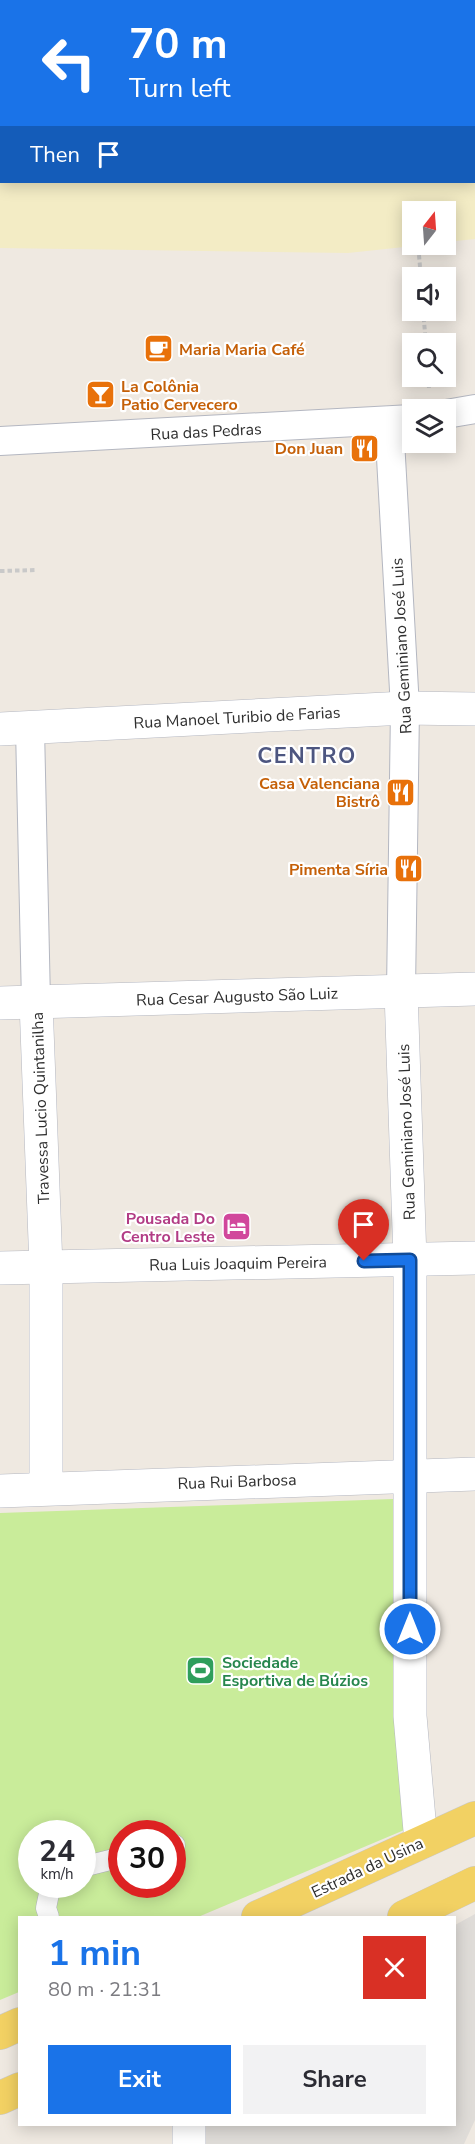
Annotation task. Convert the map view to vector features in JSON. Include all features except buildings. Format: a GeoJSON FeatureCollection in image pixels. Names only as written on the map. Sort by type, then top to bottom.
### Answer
{"type":"FeatureCollection","features":[{"type":"Feature","properties":{"kind":"main road","name":"Estrada da Usina"},"geometry":{"type":"LineString","coordinates":[[260,1916],[475,1818]]}},
{"type":"Feature","properties":{"kind":"main road"},"geometry":{"type":"LineString","coordinates":[[406,1916],[475,1883]]}},
{"type":"Feature","properties":{"kind":"main road"},"geometry":{"type":"LineString","coordinates":[[0,2033],[18,2025]]}},
{"type":"Feature","properties":{"kind":"main road"},"geometry":{"type":"LineString","coordinates":[[0,2098],[18,2090]]}},
{"type":"Feature","properties":{"kind":"street"},"geometry":{"type":"LineString","coordinates":[[456,412],[475,409]]}},
{"type":"Feature","properties":{"kind":"street","name":"Rua das Pedras"},"geometry":{"type":"LineString","coordinates":[[0,441],[401,420]]}},
{"type":"Feature","properties":{"kind":"street","name":"Rua Geminiano José Luis"},"geometry":{"type":"LineString","coordinates":[[401,420],[405,708],[401,992],[410,1260],[410,1716],[421,1842]]}},
{"type":"Feature","properties":{"kind":"street","name":"Rua Manoel Turibio de Farias"},"geometry":{"type":"LineString","coordinates":[[15,729],[405,708],[475,709]]}},
{"type":"Feature","properties":{"kind":"street","name":"Travessa Lucio Quintanilha"},"geometry":{"type":"LineString","coordinates":[[15,729],[36,1002],[46,1267],[46,1487]]}},
{"type":"Feature","properties":{"kind":"street","name":"Rua Cesar Augusto São Luiz"},"geometry":{"type":"LineString","coordinates":[[0,1003],[475,990]]}},
{"type":"Feature","properties":{"kind":"street","name":"Rua Luis Joaquim Pereira"},"geometry":{"type":"LineString","coordinates":[[0,1268],[475,1258]]}},
{"type":"Feature","properties":{"kind":"street","name":"Rua Rui Barbosa"},"geometry":{"type":"LineString","coordinates":[[0,1491],[46,1487],[475,1474]]}},
{"type":"Feature","properties":{"kind":"street"},"geometry":{"type":"LineString","coordinates":[[189,2126],[189,2144]]}},
{"type":"Feature","properties":{"kind":"lane"},"geometry":{"type":"LineString","coordinates":[[48,1898],[46,1908],[49,1916]]}},
{"type":"Feature","properties":{"kind":"path"},"geometry":{"type":"LineString","coordinates":[[419,255],[420,267]]}},
{"type":"Feature","properties":{"kind":"path"},"geometry":{"type":"LineString","coordinates":[[0,571],[38,570]]}},
{"type":"Feature","properties":{"kind":"sand"},"geometry":{"type":"Polygon","coordinates":[[[0,183],[475,183],[475,239],[456,241],[456,201],[402,201],[402,247],[348,253],[0,248],[0,183]]]}},
{"type":"Feature","properties":{"kind":"green space","name":"Sociedade Esportiva de Búzios"},"geometry":{"type":"Polygon","coordinates":[[[393,1499],[409,1828],[200,1916],[18,1916],[18,1992],[0,2000],[0,1513],[393,1499]]]}},
{"type":"Feature","properties":{"kind":"shaded area"},"geometry":{"type":"Polygon","coordinates":[[[475,1914],[475,2120],[464,2144],[197,2144],[198,2126],[456,2126],[456,1924],[475,1914]]]}},
{"type":"Feature","properties":{"kind":"place","name":"Maria Maria Café"},"geometry":{"type":"Point","coordinates":[158,349]}},
{"type":"Feature","properties":{"kind":"place","name":"La Colônia Patio Cervecero"},"geometry":{"type":"Point","coordinates":[100,395]}},
{"type":"Feature","properties":{"kind":"place","name":"Don Juan"},"geometry":{"type":"Point","coordinates":[364,448]}},
{"type":"Feature","properties":{"kind":"place","name":"Casa Valenciana Bistrô"},"geometry":{"type":"Point","coordinates":[401,792]}},
{"type":"Feature","properties":{"kind":"place","name":"Pimenta Síria"},"geometry":{"type":"Point","coordinates":[409,869]}},
{"type":"Feature","properties":{"kind":"place","name":"Pousada Do Centro Leste"},"geometry":{"type":"Point","coordinates":[236,1227]}},
{"type":"Feature","properties":{"kind":"place","name":"Sociedade Esportiva de Búzios"},"geometry":{"type":"Point","coordinates":[201,1671]}},
{"type":"Feature","properties":{"kind":"district","name":"CENTRO"},"geometry":{"type":"Point","coordinates":[307,755]}},
{"type":"Feature","properties":{"kind":"route"},"geometry":{"type":"LineString","coordinates":[[364,1261],[410,1260],[410,1629]]}}]}
